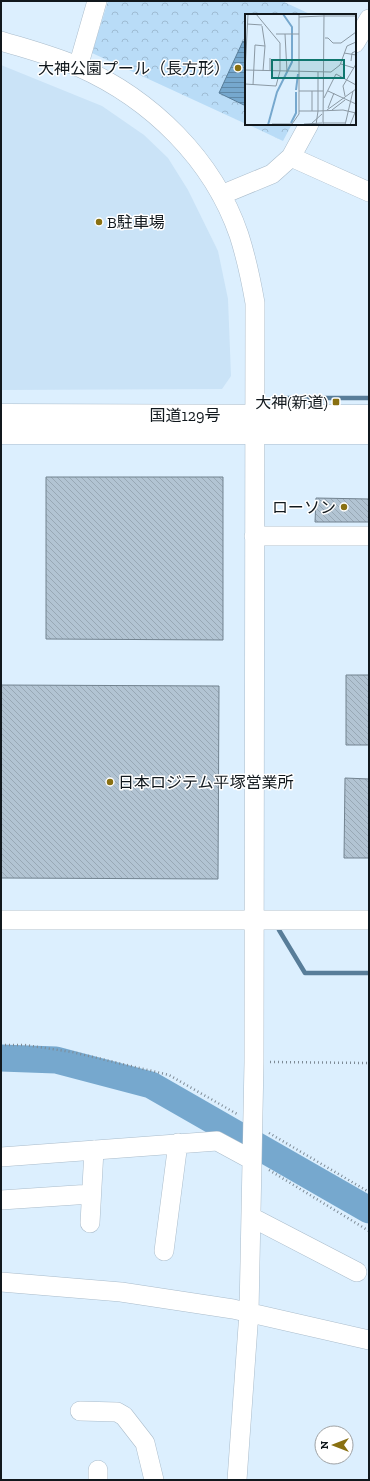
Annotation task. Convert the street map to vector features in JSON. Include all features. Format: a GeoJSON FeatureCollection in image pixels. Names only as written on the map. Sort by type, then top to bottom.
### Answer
{"type":"FeatureCollection","features":[{"type":"Feature","properties":{"kind":"highway","name":"国道129号"},"geometry":{"type":"LineString","coordinates":[[1,415],[256,424],[369,434]]}},
{"type":"Feature","properties":{"kind":"highway","name":"国道129号"},"geometry":{"type":"LineString","coordinates":[[1,433],[256,424],[369,416]]}},
{"type":"Feature","properties":{"kind":"street"},"geometry":{"type":"LineString","coordinates":[[78,66],[97,1]]}},
{"type":"Feature","properties":{"kind":"street"},"geometry":{"type":"LineString","coordinates":[[356,41],[369,19]]}},
{"type":"Feature","properties":{"kind":"street"},"geometry":{"type":"LineString","coordinates":[[1,41],[78,66],[115,85],[157,115],[187,145],[221,195],[239,234],[249,270],[255,303],[254,1062],[249,1312],[237,1480]]}},
{"type":"Feature","properties":{"kind":"street"},"geometry":{"type":"LineString","coordinates":[[221,195],[272,174],[291,157],[308,125]]}},
{"type":"Feature","properties":{"kind":"street"},"geometry":{"type":"LineString","coordinates":[[291,157],[369,192]]}},
{"type":"Feature","properties":{"kind":"street"},"geometry":{"type":"LineString","coordinates":[[254,536],[369,536]]}},
{"type":"Feature","properties":{"kind":"street"},"geometry":{"type":"LineString","coordinates":[[1,920],[369,920]]}},
{"type":"Feature","properties":{"kind":"street"},"geometry":{"type":"LineString","coordinates":[[1,1157],[217,1141],[252,1158]]}},
{"type":"Feature","properties":{"kind":"street"},"geometry":{"type":"LineString","coordinates":[[164,1251],[178,1143]]}},
{"type":"Feature","properties":{"kind":"street"},"geometry":{"type":"LineString","coordinates":[[90,1223],[94,1150]]}},
{"type":"Feature","properties":{"kind":"street"},"geometry":{"type":"LineString","coordinates":[[1,1200],[91,1194]]}},
{"type":"Feature","properties":{"kind":"street"},"geometry":{"type":"LineString","coordinates":[[251,1217],[357,1272]]}},
{"type":"Feature","properties":{"kind":"street"},"geometry":{"type":"LineString","coordinates":[[1,1282],[121,1292],[249,1312],[369,1340]]}},
{"type":"Feature","properties":{"kind":"street"},"geometry":{"type":"LineString","coordinates":[[80,1411],[117,1412],[124,1416],[145,1443],[154,1480]]}},
{"type":"Feature","properties":{"kind":"path"},"geometry":{"type":"LineString","coordinates":[[1,1045],[25,1045],[72,1052],[169,1075],[253,1126],[369,1192]]}},
{"type":"Feature","properties":{"kind":"path"},"geometry":{"type":"LineString","coordinates":[[254,1062],[369,1063]]}},
{"type":"Feature","properties":{"kind":"path"},"geometry":{"type":"LineString","coordinates":[[252,1158],[369,1231]]}},
{"type":"Feature","properties":{"kind":"shaded area","name":"大神公園プール（長方形）"},"geometry":{"type":"Polygon","coordinates":[[[243,41],[245,42],[245,106],[219,93],[243,41]]]}},
{"type":"Feature","properties":{"kind":"shaded area","name":"B駐車場"},"geometry":{"type":"Polygon","coordinates":[[[1,65],[102,106],[144,135],[168,158],[188,190],[218,251],[228,299],[231,376],[222,389],[1,390],[1,65]]]}},
{"type":"Feature","properties":{"kind":"green space"},"geometry":{"type":"Polygon","coordinates":[[[108,1],[282,1],[310,14],[245,14],[245,124],[92,53],[108,1]]]}},
{"type":"Feature","properties":{"kind":"green space"},"geometry":{"type":"Polygon","coordinates":[[[249,125],[291,125],[283,141],[249,125]]]}},
{"type":"Feature","properties":{"kind":"building"},"geometry":{"type":"Polygon","coordinates":[[[46,477],[223,477],[223,640],[46,639],[46,477]]]}},
{"type":"Feature","properties":{"kind":"building"},"geometry":{"type":"Polygon","coordinates":[[[316,498],[369,499],[369,522],[315,522],[316,498]]]}},
{"type":"Feature","properties":{"kind":"building"},"geometry":{"type":"Polygon","coordinates":[[[346,675],[369,675],[369,745],[346,745],[346,675]]]}},
{"type":"Feature","properties":{"kind":"building","name":"日本ロジテム平塚営業所"},"geometry":{"type":"Polygon","coordinates":[[[1,685],[219,686],[218,879],[1,878],[1,685]]]}},
{"type":"Feature","properties":{"kind":"building"},"geometry":{"type":"Polygon","coordinates":[[[345,778],[369,779],[369,858],[344,858],[345,778]]]}},
{"type":"Feature","properties":{"kind":"waterway"},"geometry":{"type":"LineString","coordinates":[[280,398],[369,398]]}},
{"type":"Feature","properties":{"kind":"waterway"},"geometry":{"type":"LineString","coordinates":[[279,930],[305,973],[369,973]]}},
{"type":"Feature","properties":{"kind":"waterway"},"geometry":{"type":"LineString","coordinates":[[1,1058],[56,1060],[151,1085],[369,1210]]}},
{"type":"Feature","properties":{"kind":"place","name":"大神公園プール（長方形）"},"geometry":{"type":"Point","coordinates":[238,68]}},
{"type":"Feature","properties":{"kind":"place","name":"B駐車場"},"geometry":{"type":"Point","coordinates":[99,222]}},
{"type":"Feature","properties":{"kind":"place","name":"大神(新道)"},"geometry":{"type":"Point","coordinates":[336,402]}},
{"type":"Feature","properties":{"kind":"place","name":"ローソン"},"geometry":{"type":"Point","coordinates":[344,507]}},
{"type":"Feature","properties":{"kind":"place","name":"日本ロジテム平塚営業所"},"geometry":{"type":"Point","coordinates":[110,782]}}]}
